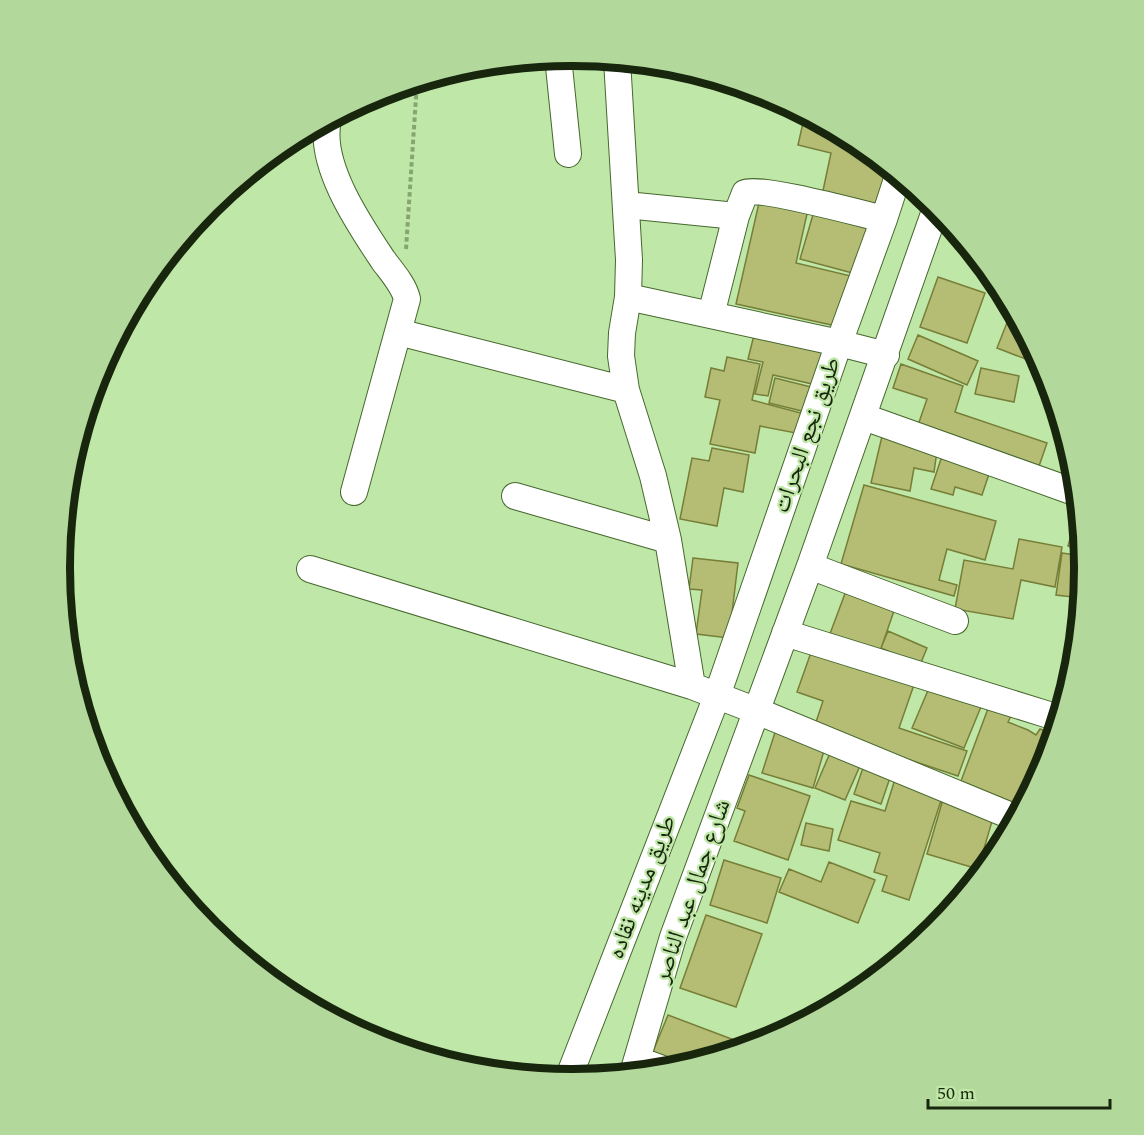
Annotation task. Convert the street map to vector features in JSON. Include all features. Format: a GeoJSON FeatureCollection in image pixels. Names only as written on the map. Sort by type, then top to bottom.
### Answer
{"type":"FeatureCollection","features":[{"type":"Feature","properties":{"kind":"street"},"geometry":{"type":"LineString","coordinates":[[559,66],[568,154]]}},
{"type":"Feature","properties":{"kind":"street"},"geometry":{"type":"LineString","coordinates":[[618,68],[629,260],[621,356],[626,390],[653,476],[668,540],[692,686]]}},
{"type":"Feature","properties":{"kind":"street"},"geometry":{"type":"LineString","coordinates":[[328,130],[327,148],[337,180],[375,248],[406,294],[407,304],[354,492]]}},
{"type":"Feature","properties":{"kind":"street","name":"طريق نجع البحرات"},"geometry":{"type":"LineString","coordinates":[[717,696],[838,343],[895,184]]}},
{"type":"Feature","properties":{"kind":"street"},"geometry":{"type":"LineString","coordinates":[[711,315],[736,216],[745,193],[755,191],[806,200],[884,219]]}},
{"type":"Feature","properties":{"kind":"street"},"geometry":{"type":"LineString","coordinates":[[626,205],[736,216]]}},
{"type":"Feature","properties":{"kind":"street","name":"طريق نجع البحرات"},"geometry":{"type":"LineString","coordinates":[[757,711],[864,417],[932,219]]}},
{"type":"Feature","properties":{"kind":"street"},"geometry":{"type":"LineString","coordinates":[[627,297],[886,355]]}},
{"type":"Feature","properties":{"kind":"street"},"geometry":{"type":"LineString","coordinates":[[398,332],[626,390]]}},
{"type":"Feature","properties":{"kind":"street"},"geometry":{"type":"LineString","coordinates":[[864,417],[1067,489]]}},
{"type":"Feature","properties":{"kind":"street"},"geometry":{"type":"LineString","coordinates":[[515,496],[668,540]]}},
{"type":"Feature","properties":{"kind":"street"},"geometry":{"type":"LineString","coordinates":[[810,566],[955,621]]}},
{"type":"Feature","properties":{"kind":"street"},"geometry":{"type":"LineString","coordinates":[[310,569],[692,686],[1008,815]]}},
{"type":"Feature","properties":{"kind":"street"},"geometry":{"type":"LineString","coordinates":[[785,633],[1049,715]]}},
{"type":"Feature","properties":{"kind":"street","name":"طريق مدينه نقاده"},"geometry":{"type":"LineString","coordinates":[[572,1069],[717,696]]}},
{"type":"Feature","properties":{"kind":"street","name":"شارع جمال عبد الناصر"},"geometry":{"type":"LineString","coordinates":[[636,1065],[673,938],[757,711]]}},
{"type":"Feature","properties":{"kind":"path"},"geometry":{"type":"LineString","coordinates":[[403,289],[416,91]]}},
{"type":"Feature","properties":{"kind":"building"},"geometry":{"type":"Polygon","coordinates":[[[803,123],[851,151],[890,180],[882,214],[821,200],[831,153],[798,145],[803,123]]]}},
{"type":"Feature","properties":{"kind":"building"},"geometry":{"type":"Polygon","coordinates":[[[761,194],[809,205],[796,263],[855,277],[841,327],[736,304],[761,194]]]}},
{"type":"Feature","properties":{"kind":"building"},"geometry":{"type":"Polygon","coordinates":[[[815,208],[878,223],[860,275],[800,259],[815,208]]]}},
{"type":"Feature","properties":{"kind":"building"},"geometry":{"type":"Polygon","coordinates":[[[938,277],[985,293],[967,343],[920,327],[938,277]]]}},
{"type":"Feature","properties":{"kind":"building"},"geometry":{"type":"Polygon","coordinates":[[[1008,320],[1028,360],[997,348],[1008,320]]]}},
{"type":"Feature","properties":{"kind":"building"},"geometry":{"type":"Polygon","coordinates":[[[755,331],[830,346],[821,386],[773,375],[768,396],[755,394],[763,362],[748,359],[755,331]]]}},
{"type":"Feature","properties":{"kind":"building"},"geometry":{"type":"Polygon","coordinates":[[[918,335],[978,361],[967,385],[908,359],[918,335]]]}},
{"type":"Feature","properties":{"kind":"building"},"geometry":{"type":"Polygon","coordinates":[[[727,357],[760,364],[752,400],[808,415],[801,434],[760,426],[755,453],[710,444],[720,400],[705,397],[711,368],[724,371],[727,357]]]}},
{"type":"Feature","properties":{"kind":"building"},"geometry":{"type":"Polygon","coordinates":[[[901,364],[963,386],[955,412],[1047,443],[1037,472],[916,431],[927,399],[893,388],[901,364]]]}},
{"type":"Feature","properties":{"kind":"building"},"geometry":{"type":"Polygon","coordinates":[[[981,368],[1019,376],[1014,402],[975,394],[981,368]]]}},
{"type":"Feature","properties":{"kind":"building"},"geometry":{"type":"Polygon","coordinates":[[[775,378],[819,389],[810,413],[769,403],[775,378]]]}},
{"type":"Feature","properties":{"kind":"building"},"geometry":{"type":"Polygon","coordinates":[[[883,432],[937,451],[934,472],[914,468],[910,491],[871,483],[883,432]]]}},
{"type":"Feature","properties":{"kind":"building"},"geometry":{"type":"Polygon","coordinates":[[[712,448],[749,455],[743,492],[724,488],[717,526],[680,519],[692,458],[709,461],[712,448]]]}},
{"type":"Feature","properties":{"kind":"building"},"geometry":{"type":"Polygon","coordinates":[[[944,450],[992,465],[982,495],[955,487],[953,495],[931,489],[944,450]]]}},
{"type":"Feature","properties":{"kind":"building"},"geometry":{"type":"Polygon","coordinates":[[[864,485],[996,521],[985,560],[947,549],[939,580],[957,585],[954,596],[841,564],[864,485]]]}},
{"type":"Feature","properties":{"kind":"building"},"geometry":{"type":"Polygon","coordinates":[[[1072,532],[1073,547],[1068,546],[1072,532]]]}},
{"type":"Feature","properties":{"kind":"building"},"geometry":{"type":"Polygon","coordinates":[[[1019,539],[1062,547],[1055,587],[1021,580],[1013,619],[955,609],[964,560],[1013,569],[1019,539]]]}},
{"type":"Feature","properties":{"kind":"building"},"geometry":{"type":"Polygon","coordinates":[[[1062,553],[1073,555],[1072,597],[1056,595],[1062,553]]]}},
{"type":"Feature","properties":{"kind":"building"},"geometry":{"type":"Polygon","coordinates":[[[693,558],[738,563],[729,638],[696,634],[702,590],[689,589],[693,558]]]}},
{"type":"Feature","properties":{"kind":"building"},"geometry":{"type":"Polygon","coordinates":[[[846,591],[895,608],[878,657],[828,639],[846,591]]]}},
{"type":"Feature","properties":{"kind":"building"},"geometry":{"type":"Polygon","coordinates":[[[888,631],[927,648],[920,665],[881,648],[888,631]]]}},
{"type":"Feature","properties":{"kind":"building"},"geometry":{"type":"Polygon","coordinates":[[[814,644],[916,679],[899,728],[967,751],[958,776],[814,728],[823,701],[797,692],[814,644]]]}},
{"type":"Feature","properties":{"kind":"building"},"geometry":{"type":"Polygon","coordinates":[[[932,681],[983,702],[964,748],[912,728],[932,681]]]}},
{"type":"Feature","properties":{"kind":"building"},"geometry":{"type":"Polygon","coordinates":[[[989,706],[1012,714],[1008,722],[1036,735],[1040,729],[1046,731],[1014,803],[961,781],[989,706]]]}},
{"type":"Feature","properties":{"kind":"building"},"geometry":{"type":"Polygon","coordinates":[[[778,723],[826,744],[813,788],[762,773],[778,723]]]}},
{"type":"Feature","properties":{"kind":"building"},"geometry":{"type":"Polygon","coordinates":[[[833,746],[863,759],[845,800],[815,788],[833,746]]]}},
{"type":"Feature","properties":{"kind":"building"},"geometry":{"type":"Polygon","coordinates":[[[866,759],[893,769],[881,804],[854,794],[866,759]]]}},
{"type":"Feature","properties":{"kind":"building"},"geometry":{"type":"Polygon","coordinates":[[[749,775],[810,796],[788,860],[734,841],[745,811],[737,808],[749,775]]]}},
{"type":"Feature","properties":{"kind":"building"},"geometry":{"type":"Polygon","coordinates":[[[896,776],[944,791],[909,900],[882,891],[887,876],[874,872],[880,853],[838,840],[851,801],[885,811],[896,776]]]}},
{"type":"Feature","properties":{"kind":"building"},"geometry":{"type":"Polygon","coordinates":[[[944,796],[995,811],[982,856],[974,868],[927,854],[944,796]]]}},
{"type":"Feature","properties":{"kind":"building"},"geometry":{"type":"Polygon","coordinates":[[[806,823],[833,829],[829,851],[801,845],[806,823]]]}},
{"type":"Feature","properties":{"kind":"building"},"geometry":{"type":"Polygon","coordinates":[[[724,860],[781,878],[767,923],[710,905],[724,860]]]}},
{"type":"Feature","properties":{"kind":"building"},"geometry":{"type":"Polygon","coordinates":[[[829,862],[875,880],[858,923],[779,892],[789,869],[821,882],[829,862]]]}},
{"type":"Feature","properties":{"kind":"building"},"geometry":{"type":"Polygon","coordinates":[[[706,915],[762,934],[736,1007],[680,988],[706,915]]]}},
{"type":"Feature","properties":{"kind":"building"},"geometry":{"type":"Polygon","coordinates":[[[668,1015],[736,1041],[702,1052],[667,1060],[652,1054],[668,1015]]]}}]}
